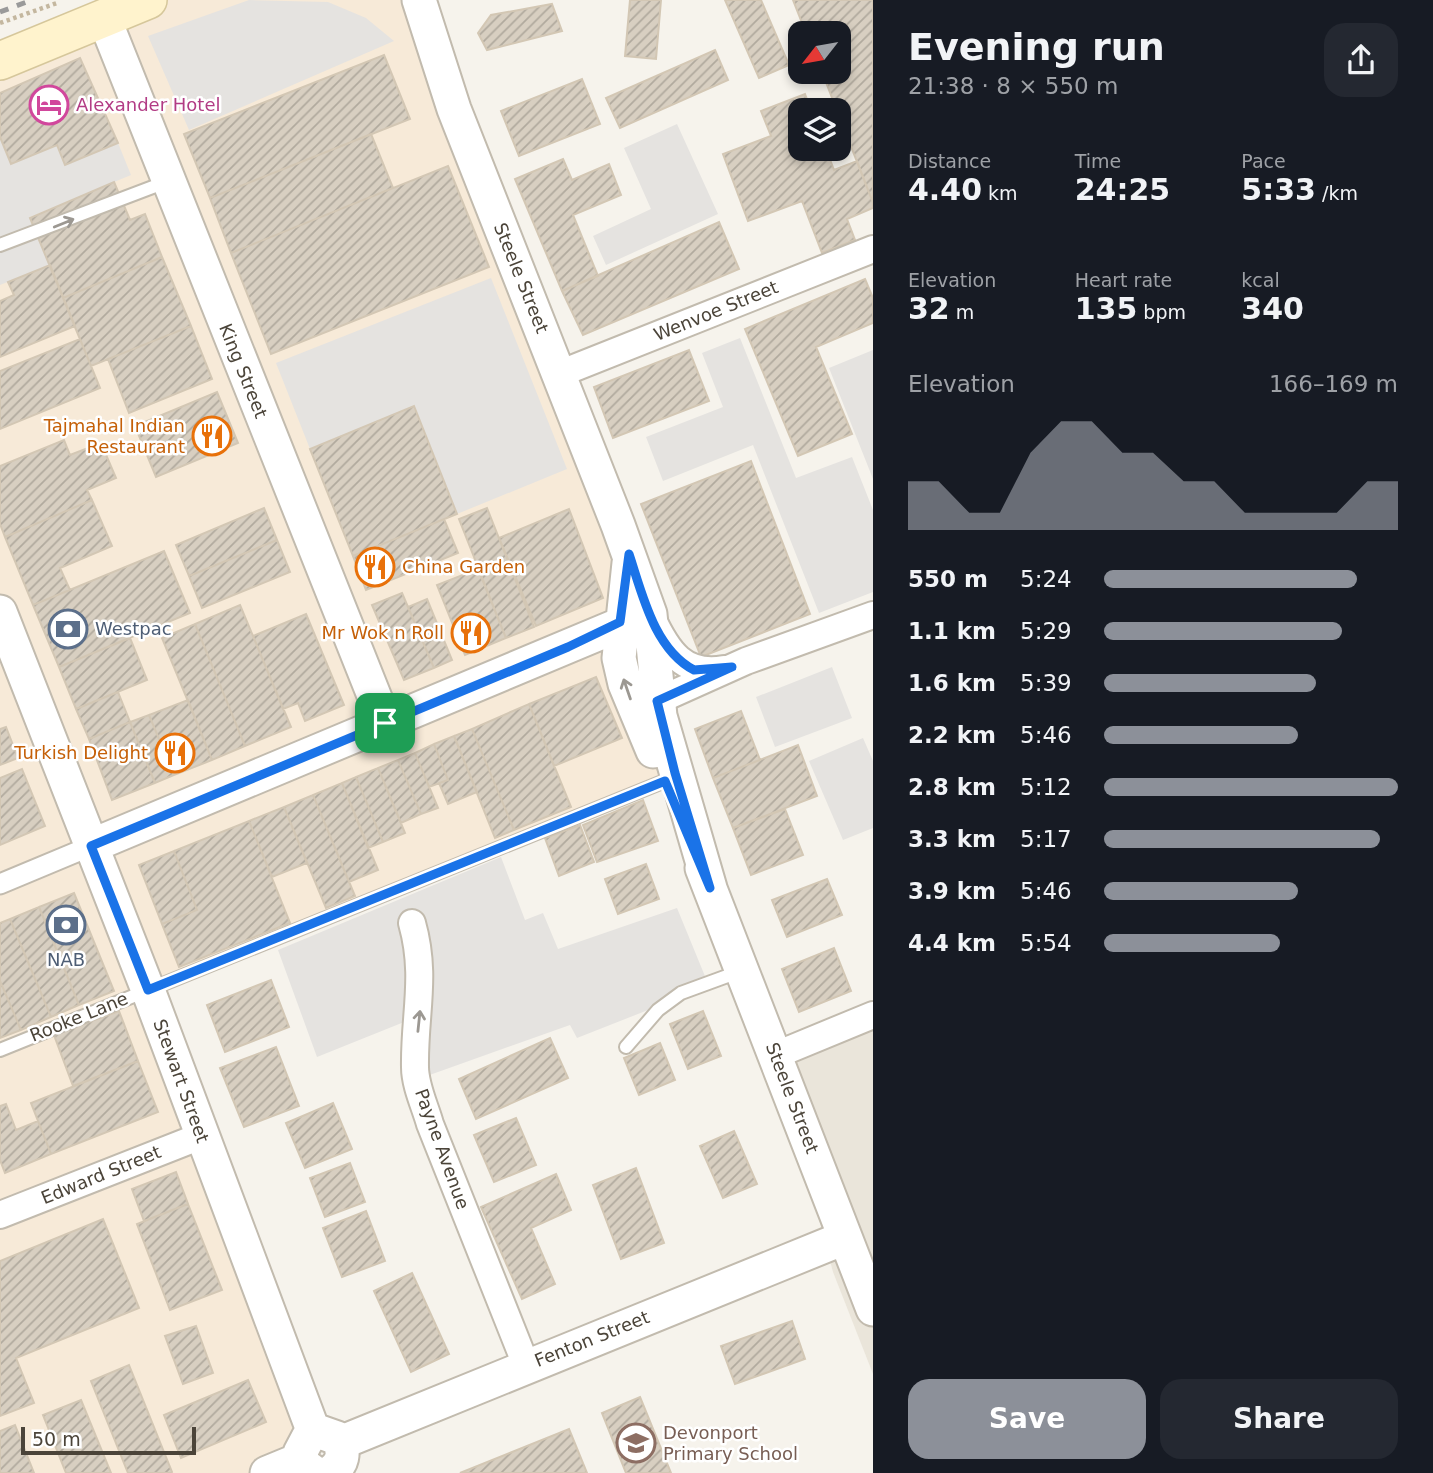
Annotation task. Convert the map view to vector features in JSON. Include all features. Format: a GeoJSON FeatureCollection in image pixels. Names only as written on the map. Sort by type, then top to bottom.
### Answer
{"type":"FeatureCollection","features":[{"type":"Feature","properties":{"kind":"main road"},"geometry":{"type":"LineString","coordinates":[[0,61],[148,0]]}},
{"type":"Feature","properties":{"kind":"street","name":"Steele Street"},"geometry":{"type":"LineString","coordinates":[[419,0],[454,109],[629,554],[635,618],[675,773],[710,888]]}},
{"type":"Feature","properties":{"kind":"street","name":"King Street"},"geometry":{"type":"LineString","coordinates":[[104,18],[385,723]]}},
{"type":"Feature","properties":{"kind":"street","name":"Wenvoe Street"},"geometry":{"type":"LineString","coordinates":[[559,374],[873,248]]}},
{"type":"Feature","properties":{"kind":"street","name":"Stewart Street"},"geometry":{"type":"LineString","coordinates":[[0,612],[148,990],[320,1456]]}},
{"type":"Feature","properties":{"kind":"street"},"geometry":{"type":"LineString","coordinates":[[657,701],[732,667],[873,615]]}},
{"type":"Feature","properties":{"kind":"street","name":"Steele Street"},"geometry":{"type":"LineString","coordinates":[[635,618],[619,657],[625,684],[710,888],[873,1309]]}},
{"type":"Feature","properties":{"kind":"street"},"geometry":{"type":"LineString","coordinates":[[0,884],[635,618],[668,645],[689,667],[706,671],[732,667]]}},
{"type":"Feature","properties":{"kind":"street","name":"Payne Avenue"},"geometry":{"type":"LineString","coordinates":[[412,923],[422,971],[415,1069],[419,1088],[430,1124],[526,1365]]}},
{"type":"Feature","properties":{"kind":"street"},"geometry":{"type":"LineString","coordinates":[[776,1055],[873,1015]]}},
{"type":"Feature","properties":{"kind":"street","name":"Edward Street"},"geometry":{"type":"LineString","coordinates":[[0,1215],[201,1136]]}},
{"type":"Feature","properties":{"kind":"street","name":"Fenton Street"},"geometry":{"type":"LineString","coordinates":[[267,1473],[320,1456],[526,1365],[845,1238]]}},
{"type":"Feature","properties":{"kind":"lane"},"geometry":{"type":"LineString","coordinates":[[0,245],[168,181]]}},
{"type":"Feature","properties":{"kind":"lane","name":"Rooke Lane"},"geometry":{"type":"LineString","coordinates":[[0,1050],[665,781]]}},
{"type":"Feature","properties":{"kind":"lane"},"geometry":{"type":"LineString","coordinates":[[626,1047],[658,1010],[681,993],[741,971]]}},
{"type":"Feature","properties":{"kind":"path"},"geometry":{"type":"LineString","coordinates":[[0,23],[65,0]]}},
{"type":"Feature","properties":{"kind":"shaded area"},"geometry":{"type":"Polygon","coordinates":[[[148,0],[419,0],[629,554],[620,622],[665,781],[148,990],[314,1433],[267,1473],[0,1473],[0,61],[148,0]]]}},
{"type":"Feature","properties":{"kind":"shaded area"},"geometry":{"type":"Polygon","coordinates":[[[249,0],[328,2],[366,18],[394,41],[189,130],[148,36],[249,0]]]}},
{"type":"Feature","properties":{"kind":"shaded area"},"geometry":{"type":"Polygon","coordinates":[[[677,124],[718,214],[606,265],[593,236],[651,209],[624,148],[677,124]]]}},
{"type":"Feature","properties":{"kind":"shaded area"},"geometry":{"type":"Polygon","coordinates":[[[0,137],[57,145],[118,143],[131,175],[30,217],[50,265],[0,285],[0,137]]]}},
{"type":"Feature","properties":{"kind":"shaded area"},"geometry":{"type":"Polygon","coordinates":[[[491,278],[567,469],[457,514],[414,407],[310,449],[276,363],[491,278]]]}},
{"type":"Feature","properties":{"kind":"shaded area"},"geometry":{"type":"Polygon","coordinates":[[[740,338],[796,478],[852,457],[873,510],[873,592],[819,613],[753,445],[663,481],[646,437],[723,407],[702,353],[740,338]]]}},
{"type":"Feature","properties":{"kind":"shaded area"},"geometry":{"type":"Polygon","coordinates":[[[873,350],[873,479],[829,368],[873,350]]]}},
{"type":"Feature","properties":{"kind":"shaded area"},"geometry":{"type":"Polygon","coordinates":[[[832,667],[852,718],[775,747],[756,697],[832,667]]]}},
{"type":"Feature","properties":{"kind":"shaded area"},"geometry":{"type":"Polygon","coordinates":[[[863,738],[873,761],[873,828],[843,840],[809,761],[863,738]]]}},
{"type":"Feature","properties":{"kind":"shaded area"},"geometry":{"type":"Polygon","coordinates":[[[501,857],[525,920],[543,913],[558,949],[677,908],[709,986],[577,1038],[570,1025],[424,1077],[429,1012],[317,1057],[278,950],[501,857]]]}},
{"type":"Feature","properties":{"kind":"shaded area"},"geometry":{"type":"Polygon","coordinates":[[[873,1016],[873,1374],[833,1272],[776,1055],[873,1016]]]}},
{"type":"Feature","properties":{"kind":"building"},"geometry":{"type":"Polygon","coordinates":[[[630,0],[661,0],[656,59],[625,56],[630,0]]]}},
{"type":"Feature","properties":{"kind":"building"},"geometry":{"type":"Polygon","coordinates":[[[725,0],[761,0],[788,65],[759,78],[725,0]]]}},
{"type":"Feature","properties":{"kind":"building"},"geometry":{"type":"Polygon","coordinates":[[[793,0],[873,0],[873,203],[851,146],[851,98],[832,98],[827,84],[851,84],[851,21],[801,21],[793,0]]]}},
{"type":"Feature","properties":{"kind":"building"},"geometry":{"type":"Polygon","coordinates":[[[552,4],[562,31],[487,50],[478,33],[491,15],[552,4]]]}},
{"type":"Feature","properties":{"kind":"building"},"geometry":{"type":"Polygon","coordinates":[[[715,50],[728,80],[620,128],[606,98],[715,50]]]}},
{"type":"Feature","properties":{"kind":"building"},"geometry":{"type":"Polygon","coordinates":[[[384,55],[410,119],[210,198],[184,134],[384,55]]]}},
{"type":"Feature","properties":{"kind":"building"},"geometry":{"type":"Polygon","coordinates":[[[80,58],[118,143],[65,165],[57,145],[11,164],[0,137],[0,93],[80,58]]]}},
{"type":"Feature","properties":{"kind":"building"},"geometry":{"type":"Polygon","coordinates":[[[582,79],[600,124],[519,156],[501,111],[582,79]]]}},
{"type":"Feature","properties":{"kind":"building"},"geometry":{"type":"Polygon","coordinates":[[[788,101],[788,161],[831,161],[834,170],[857,161],[873,208],[847,219],[855,240],[822,253],[802,201],[748,221],[723,154],[771,136],[761,111],[788,101]]]}},
{"type":"Feature","properties":{"kind":"building"},"geometry":{"type":"Polygon","coordinates":[[[371,134],[393,188],[231,253],[210,198],[371,134]]]}},
{"type":"Feature","properties":{"kind":"building"},"geometry":{"type":"Polygon","coordinates":[[[563,159],[572,180],[609,164],[621,195],[573,215],[598,276],[562,291],[515,179],[563,159]]]}},
{"type":"Feature","properties":{"kind":"building"},"geometry":{"type":"Polygon","coordinates":[[[448,166],[489,267],[271,354],[231,253],[448,166]]]}},
{"type":"Feature","properties":{"kind":"building"},"geometry":{"type":"Polygon","coordinates":[[[114,182],[130,220],[145,214],[162,257],[63,298],[30,218],[114,182]]]}},
{"type":"Feature","properties":{"kind":"building"},"geometry":{"type":"Polygon","coordinates":[[[719,222],[739,269],[583,335],[562,291],[719,222]]]}},
{"type":"Feature","properties":{"kind":"building"},"geometry":{"type":"Polygon","coordinates":[[[162,257],[191,326],[91,366],[63,298],[162,257]]]}},
{"type":"Feature","properties":{"kind":"building"},"geometry":{"type":"Polygon","coordinates":[[[50,265],[75,326],[0,357],[0,301],[14,295],[8,282],[50,265]]]}},
{"type":"Feature","properties":{"kind":"building"},"geometry":{"type":"Polygon","coordinates":[[[865,279],[873,298],[873,323],[816,347],[852,434],[798,456],[745,329],[865,279]]]}},
{"type":"Feature","properties":{"kind":"building"},"geometry":{"type":"Polygon","coordinates":[[[191,326],[212,379],[129,413],[108,359],[191,326]]]}},
{"type":"Feature","properties":{"kind":"building"},"geometry":{"type":"Polygon","coordinates":[[[80,339],[100,388],[0,429],[0,371],[80,339]]]}},
{"type":"Feature","properties":{"kind":"building"},"geometry":{"type":"Polygon","coordinates":[[[689,350],[709,401],[613,438],[594,387],[689,350]]]}},
{"type":"Feature","properties":{"kind":"building"},"geometry":{"type":"Polygon","coordinates":[[[217,392],[238,443],[156,477],[135,426],[217,392]]]}},
{"type":"Feature","properties":{"kind":"building"},"geometry":{"type":"Polygon","coordinates":[[[414,406],[457,514],[353,556],[310,449],[414,406]]]}},
{"type":"Feature","properties":{"kind":"building"},"geometry":{"type":"Polygon","coordinates":[[[64,440],[70,455],[101,443],[116,478],[87,490],[92,500],[5,537],[0,524],[0,466],[64,440]]]}},
{"type":"Feature","properties":{"kind":"building"},"geometry":{"type":"Polygon","coordinates":[[[751,461],[810,614],[701,657],[641,504],[751,461]]]}},
{"type":"Feature","properties":{"kind":"building"},"geometry":{"type":"Polygon","coordinates":[[[92,500],[112,546],[60,568],[70,590],[33,605],[5,537],[92,500]]]}},
{"type":"Feature","properties":{"kind":"building"},"geometry":{"type":"Polygon","coordinates":[[[264,508],[277,540],[189,576],[176,545],[264,508]]]}},
{"type":"Feature","properties":{"kind":"building"},"geometry":{"type":"Polygon","coordinates":[[[487,508],[534,627],[506,638],[459,519],[487,508]]]}},
{"type":"Feature","properties":{"kind":"building"},"geometry":{"type":"Polygon","coordinates":[[[569,509],[603,598],[536,626],[499,538],[569,509]]]}},
{"type":"Feature","properties":{"kind":"building"},"geometry":{"type":"Polygon","coordinates":[[[444,519],[458,553],[366,590],[353,556],[444,519]]]}},
{"type":"Feature","properties":{"kind":"building"},"geometry":{"type":"Polygon","coordinates":[[[277,540],[290,572],[202,608],[189,576],[277,540]]]}},
{"type":"Feature","properties":{"kind":"building"},"geometry":{"type":"Polygon","coordinates":[[[164,551],[190,613],[59,667],[33,605],[164,551]]]}},
{"type":"Feature","properties":{"kind":"building"},"geometry":{"type":"Polygon","coordinates":[[[478,569],[506,638],[465,655],[437,585],[478,569]]]}},
{"type":"Feature","properties":{"kind":"building"},"geometry":{"type":"Polygon","coordinates":[[[402,593],[434,668],[404,680],[372,605],[402,593]]]}},
{"type":"Feature","properties":{"kind":"building"},"geometry":{"type":"Polygon","coordinates":[[[427,599],[452,660],[434,668],[408,607],[427,599]]]}},
{"type":"Feature","properties":{"kind":"building"},"geometry":{"type":"Polygon","coordinates":[[[240,605],[291,727],[245,746],[195,624],[240,605]]]}},
{"type":"Feature","properties":{"kind":"building"},"geometry":{"type":"Polygon","coordinates":[[[306,614],[344,705],[305,721],[298,703],[283,709],[253,636],[306,614]]]}},
{"type":"Feature","properties":{"kind":"building"},"geometry":{"type":"Polygon","coordinates":[[[195,624],[245,746],[212,760],[162,638],[195,624]]]}},
{"type":"Feature","properties":{"kind":"building"},"geometry":{"type":"Polygon","coordinates":[[[130,638],[147,680],[76,709],[59,667],[130,638]]]}},
{"type":"Feature","properties":{"kind":"building"},"geometry":{"type":"Polygon","coordinates":[[[596,677],[622,738],[554,766],[529,704],[596,677]]]}},
{"type":"Feature","properties":{"kind":"building"},"geometry":{"type":"Polygon","coordinates":[[[118,692],[130,722],[89,739],[76,709],[118,692]]]}},
{"type":"Feature","properties":{"kind":"building"},"geometry":{"type":"Polygon","coordinates":[[[188,700],[212,760],[174,775],[149,715],[188,700]]]}},
{"type":"Feature","properties":{"kind":"building"},"geometry":{"type":"Polygon","coordinates":[[[529,704],[571,807],[514,830],[472,729],[529,704]]]}},
{"type":"Feature","properties":{"kind":"building"},"geometry":{"type":"Polygon","coordinates":[[[741,711],[760,760],[713,778],[695,729],[741,711]]]}},
{"type":"Feature","properties":{"kind":"building"},"geometry":{"type":"Polygon","coordinates":[[[149,715],[174,775],[155,783],[130,722],[149,715]]]}},
{"type":"Feature","properties":{"kind":"building"},"geometry":{"type":"Polygon","coordinates":[[[130,722],[155,783],[112,800],[89,739],[130,722]]]}},
{"type":"Feature","properties":{"kind":"building"},"geometry":{"type":"Polygon","coordinates":[[[6,727],[18,758],[0,765],[0,729],[6,727]]]}},
{"type":"Feature","properties":{"kind":"building"},"geometry":{"type":"Polygon","coordinates":[[[472,729],[514,830],[495,838],[454,736],[472,729]]]}},
{"type":"Feature","properties":{"kind":"building"},"geometry":{"type":"Polygon","coordinates":[[[454,736],[477,792],[448,804],[439,783],[448,780],[434,744],[454,736]]]}},
{"type":"Feature","properties":{"kind":"building"},"geometry":{"type":"Polygon","coordinates":[[[434,744],[448,780],[429,787],[415,753],[434,744]]]}},
{"type":"Feature","properties":{"kind":"building"},"geometry":{"type":"Polygon","coordinates":[[[798,745],[817,796],[733,828],[713,778],[798,745]]]}},
{"type":"Feature","properties":{"kind":"building"},"geometry":{"type":"Polygon","coordinates":[[[415,753],[438,808],[421,814],[398,760],[415,753]]]}},
{"type":"Feature","properties":{"kind":"building"},"geometry":{"type":"Polygon","coordinates":[[[398,760],[421,814],[401,823],[378,768],[398,760]]]}},
{"type":"Feature","properties":{"kind":"building"},"geometry":{"type":"Polygon","coordinates":[[[378,768],[405,833],[383,842],[356,777],[378,768]]]}},
{"type":"Feature","properties":{"kind":"building"},"geometry":{"type":"Polygon","coordinates":[[[22,769],[45,826],[0,845],[0,778],[22,769]]]}},
{"type":"Feature","properties":{"kind":"building"},"geometry":{"type":"Polygon","coordinates":[[[356,777],[383,842],[368,848],[342,783],[356,777]]]}},
{"type":"Feature","properties":{"kind":"building"},"geometry":{"type":"Polygon","coordinates":[[[342,783],[378,870],[349,882],[313,795],[342,783]]]}},
{"type":"Feature","properties":{"kind":"building"},"geometry":{"type":"Polygon","coordinates":[[[313,795],[355,896],[326,908],[284,807],[313,795]]]}},
{"type":"Feature","properties":{"kind":"building"},"geometry":{"type":"Polygon","coordinates":[[[643,800],[658,841],[597,862],[583,825],[643,800]]]}},
{"type":"Feature","properties":{"kind":"building"},"geometry":{"type":"Polygon","coordinates":[[[284,807],[307,863],[272,877],[249,821],[284,807]]]}},
{"type":"Feature","properties":{"kind":"building"},"geometry":{"type":"Polygon","coordinates":[[[785,809],[803,855],[751,875],[733,828],[785,809]]]}},
{"type":"Feature","properties":{"kind":"building"},"geometry":{"type":"Polygon","coordinates":[[[249,821],[290,923],[179,967],[162,924],[197,910],[174,851],[249,821]]]}},
{"type":"Feature","properties":{"kind":"building"},"geometry":{"type":"Polygon","coordinates":[[[580,825],[594,862],[559,876],[545,838],[580,825]]]}},
{"type":"Feature","properties":{"kind":"building"},"geometry":{"type":"Polygon","coordinates":[[[174,851],[197,910],[162,924],[139,865],[174,851]]]}},
{"type":"Feature","properties":{"kind":"building"},"geometry":{"type":"Polygon","coordinates":[[[646,864],[659,899],[618,914],[605,879],[646,864]]]}},
{"type":"Feature","properties":{"kind":"building"},"geometry":{"type":"Polygon","coordinates":[[[827,879],[842,915],[787,937],[772,900],[827,879]]]}},
{"type":"Feature","properties":{"kind":"building"},"geometry":{"type":"Polygon","coordinates":[[[74,893],[114,991],[79,1005],[39,907],[74,893]]]}},
{"type":"Feature","properties":{"kind":"building"},"geometry":{"type":"Polygon","coordinates":[[[39,907],[79,1005],[51,1017],[10,919],[39,907]]]}},
{"type":"Feature","properties":{"kind":"building"},"geometry":{"type":"Polygon","coordinates":[[[10,919],[51,1017],[21,1030],[0,981],[0,923],[10,919]]]}},
{"type":"Feature","properties":{"kind":"building"},"geometry":{"type":"Polygon","coordinates":[[[834,948],[851,991],[799,1012],[782,969],[834,948]]]}},
{"type":"Feature","properties":{"kind":"building"},"geometry":{"type":"Polygon","coordinates":[[[271,980],[289,1027],[225,1052],[207,1005],[271,980]]]}},
{"type":"Feature","properties":{"kind":"building"},"geometry":{"type":"Polygon","coordinates":[[[0,981],[21,1030],[0,1038],[0,981]]]}},
{"type":"Feature","properties":{"kind":"building"},"geometry":{"type":"Polygon","coordinates":[[[119,1011],[138,1061],[73,1086],[54,1035],[119,1011]]]}},
{"type":"Feature","properties":{"kind":"building"},"geometry":{"type":"Polygon","coordinates":[[[703,1011],[721,1056],[688,1069],[670,1024],[703,1011]]]}},
{"type":"Feature","properties":{"kind":"building"},"geometry":{"type":"Polygon","coordinates":[[[550,1038],[568,1078],[476,1119],[459,1079],[550,1038]]]}},
{"type":"Feature","properties":{"kind":"building"},"geometry":{"type":"Polygon","coordinates":[[[660,1043],[675,1080],[639,1095],[624,1058],[660,1043]]]}},
{"type":"Feature","properties":{"kind":"building"},"geometry":{"type":"Polygon","coordinates":[[[276,1047],[299,1106],[244,1127],[220,1068],[276,1047]]]}},
{"type":"Feature","properties":{"kind":"building"},"geometry":{"type":"Polygon","coordinates":[[[138,1061],[158,1112],[51,1154],[31,1103],[138,1061]]]}},
{"type":"Feature","properties":{"kind":"building"},"geometry":{"type":"Polygon","coordinates":[[[333,1103],[352,1149],[305,1168],[286,1123],[333,1103]]]}},
{"type":"Feature","properties":{"kind":"building"},"geometry":{"type":"Polygon","coordinates":[[[6,1104],[16,1130],[38,1121],[51,1154],[5,1173],[0,1160],[0,1106],[6,1104]]]}},
{"type":"Feature","properties":{"kind":"building"},"geometry":{"type":"Polygon","coordinates":[[[516,1118],[536,1165],[494,1182],[474,1135],[516,1118]]]}},
{"type":"Feature","properties":{"kind":"building"},"geometry":{"type":"Polygon","coordinates":[[[734,1131],[757,1184],[723,1198],[700,1146],[734,1131]]]}},
{"type":"Feature","properties":{"kind":"building"},"geometry":{"type":"Polygon","coordinates":[[[350,1163],[365,1202],[325,1217],[310,1178],[350,1163]]]}},
{"type":"Feature","properties":{"kind":"building"},"geometry":{"type":"Polygon","coordinates":[[[636,1168],[664,1243],[621,1259],[593,1185],[636,1168]]]}},
{"type":"Feature","properties":{"kind":"building"},"geometry":{"type":"Polygon","coordinates":[[[176,1172],[188,1204],[144,1221],[132,1189],[176,1172]]]}},
{"type":"Feature","properties":{"kind":"building"},"geometry":{"type":"Polygon","coordinates":[[[556,1174],[571,1210],[531,1228],[555,1284],[522,1299],[481,1207],[556,1174]]]}},
{"type":"Feature","properties":{"kind":"building"},"geometry":{"type":"Polygon","coordinates":[[[188,1204],[222,1290],[170,1310],[137,1224],[188,1204]]]}},
{"type":"Feature","properties":{"kind":"building"},"geometry":{"type":"Polygon","coordinates":[[[366,1211],[385,1261],[342,1277],[323,1228],[366,1211]]]}},
{"type":"Feature","properties":{"kind":"building"},"geometry":{"type":"Polygon","coordinates":[[[103,1219],[139,1308],[16,1358],[34,1403],[0,1416],[0,1261],[103,1219]]]}},
{"type":"Feature","properties":{"kind":"building"},"geometry":{"type":"Polygon","coordinates":[[[412,1273],[449,1354],[411,1372],[374,1291],[412,1273]]]}},
{"type":"Feature","properties":{"kind":"building"},"geometry":{"type":"Polygon","coordinates":[[[792,1321],[805,1359],[735,1384],[721,1346],[792,1321]]]}},
{"type":"Feature","properties":{"kind":"building"},"geometry":{"type":"Polygon","coordinates":[[[196,1326],[213,1373],[183,1384],[165,1336],[196,1326]]]}},
{"type":"Feature","properties":{"kind":"building"},"geometry":{"type":"Polygon","coordinates":[[[129,1365],[171,1473],[128,1473],[91,1381],[129,1365]]]}},
{"type":"Feature","properties":{"kind":"building"},"geometry":{"type":"Polygon","coordinates":[[[248,1380],[266,1422],[181,1458],[164,1415],[248,1380]]]}},
{"type":"Feature","properties":{"kind":"building","name":"Devonport Primary School"},"geometry":{"type":"Polygon","coordinates":[[[640,1397],[671,1473],[626,1473],[602,1413],[640,1397]]]}},
{"type":"Feature","properties":{"kind":"building"},"geometry":{"type":"Polygon","coordinates":[[[81,1400],[111,1473],[66,1473],[43,1415],[81,1400]]]}},
{"type":"Feature","properties":{"kind":"building"},"geometry":{"type":"Polygon","coordinates":[[[15,1425],[34,1473],[0,1473],[0,1431],[15,1425]]]}},
{"type":"Feature","properties":{"kind":"building"},"geometry":{"type":"Polygon","coordinates":[[[569,1429],[587,1473],[460,1473],[569,1429]]]}},
{"type":"Feature","properties":{"kind":"railway"},"geometry":{"type":"LineString","coordinates":[[0,12],[32,0]]}},
{"type":"Feature","properties":{"kind":"place","name":"Alexander Hotel"},"geometry":{"type":"Point","coordinates":[49,105]}},
{"type":"Feature","properties":{"kind":"place","name":"Tajmahal Indian Restaurant"},"geometry":{"type":"Point","coordinates":[212,436]}},
{"type":"Feature","properties":{"kind":"place","name":"China Garden"},"geometry":{"type":"Point","coordinates":[375,567]}},
{"type":"Feature","properties":{"kind":"place","name":"Westpac"},"geometry":{"type":"Point","coordinates":[68,629]}},
{"type":"Feature","properties":{"kind":"place","name":"Mr Wok n Roll"},"geometry":{"type":"Point","coordinates":[471,633]}},
{"type":"Feature","properties":{"kind":"place","name":"Turkish Delight"},"geometry":{"type":"Point","coordinates":[175,753]}},
{"type":"Feature","properties":{"kind":"place","name":"NAB"},"geometry":{"type":"Point","coordinates":[66,925]}},
{"type":"Feature","properties":{"kind":"place","name":"Devonport Primary School"},"geometry":{"type":"Point","coordinates":[636,1443]}},
{"type":"Feature","properties":{"kind":"route"},"geometry":{"type":"LineString","coordinates":[[629,554],[650,614],[675,655],[694,670],[732,667],[657,701],[675,773],[710,888],[665,781],[148,990],[91,846],[385,723],[568,647],[620,622],[629,554]]}}]}
